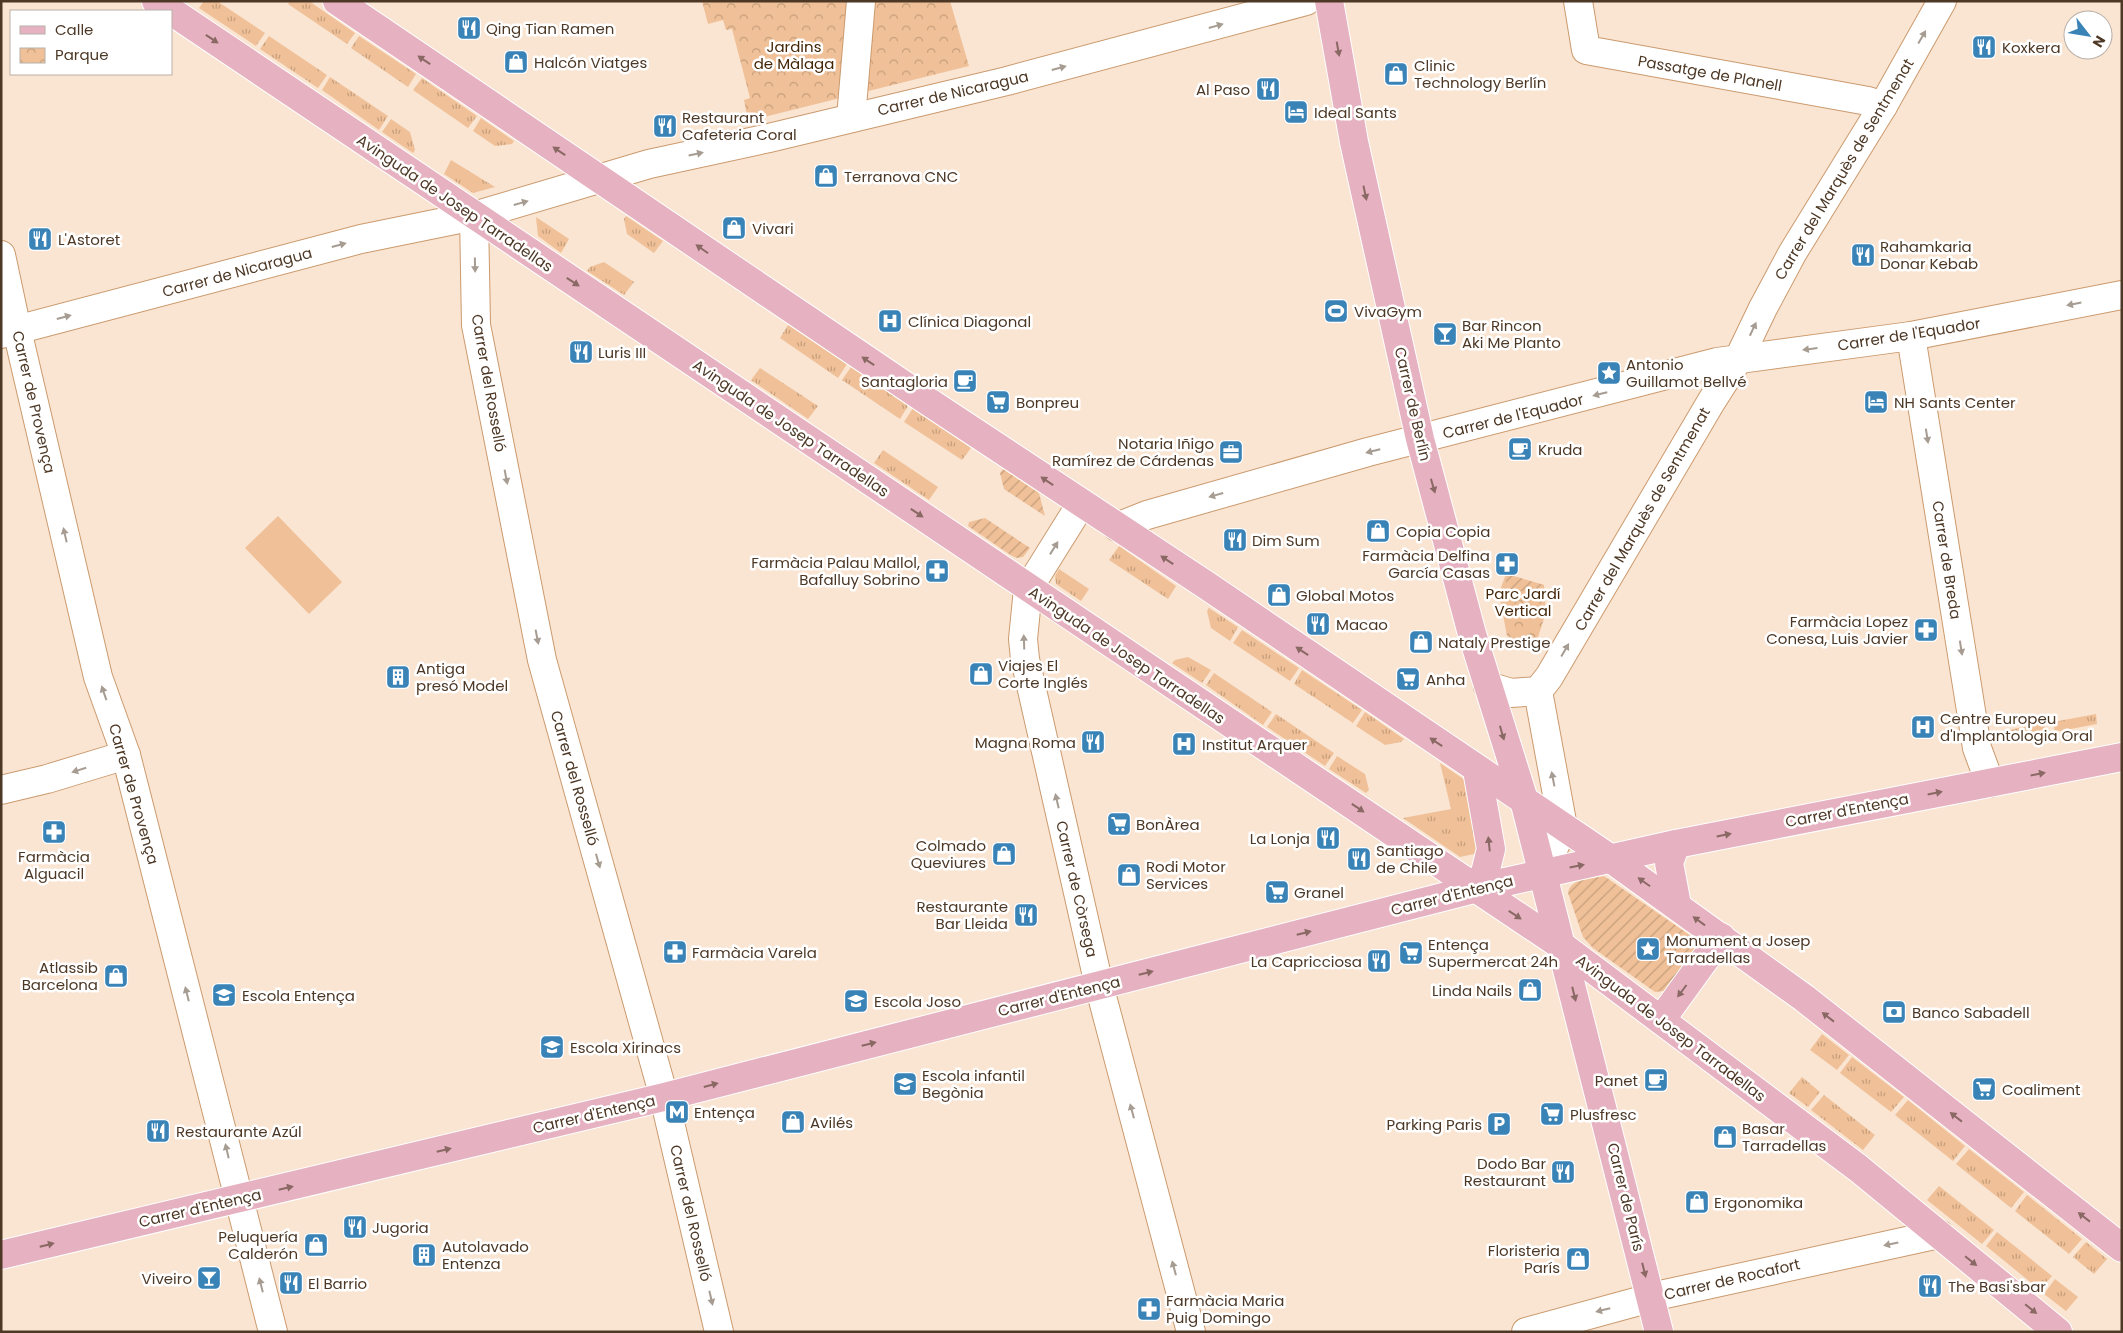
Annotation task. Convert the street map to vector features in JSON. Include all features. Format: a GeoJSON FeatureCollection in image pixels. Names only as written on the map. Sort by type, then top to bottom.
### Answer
{"type":"FeatureCollection","features":[{"type":"Feature","properties":{"kind":"main road","name":"Avinguda de Josep Tarradellas"},"geometry":{"type":"LineString","coordinates":[[156,1],[169,10]]}},
{"type":"Feature","properties":{"kind":"main road"},"geometry":{"type":"LineString","coordinates":[[337,1],[1677,905],[1804,998],[2122,1248]]}},
{"type":"Feature","properties":{"kind":"main road","name":"Carrer de Berlín"},"geometry":{"type":"LineString","coordinates":[[1330,1],[1354,145],[1420,439],[1488,686],[1524,800]]}},
{"type":"Feature","properties":{"kind":"main road","name":"Avinguda de Josep Tarradellas"},"geometry":{"type":"LineString","coordinates":[[172,12],[1028,589],[1352,804],[1474,889],[1562,946],[1858,1168],[2058,1332]]}},
{"type":"Feature","properties":{"kind":"main road","name":"Carrer d'Entença"},"geometry":{"type":"LineString","coordinates":[[1,1256],[664,1097],[1474,889],[1676,844],[2122,757]]}},
{"type":"Feature","properties":{"kind":"main road"},"geometry":{"type":"LineString","coordinates":[[1474,889],[1485,872],[1491,850],[1477,770]]}},
{"type":"Feature","properties":{"kind":"main road"},"geometry":{"type":"LineString","coordinates":[[1524,800],[1562,946]]}},
{"type":"Feature","properties":{"kind":"main road"},"geometry":{"type":"LineString","coordinates":[[1676,844],[1669,863],[1677,905]]}},
{"type":"Feature","properties":{"kind":"main road"},"geometry":{"type":"LineString","coordinates":[[1661,1020],[1720,936]]}},
{"type":"Feature","properties":{"kind":"main road","name":"Carrer de París"},"geometry":{"type":"LineString","coordinates":[[1562,946],[1659,1332]]}},
{"type":"Feature","properties":{"kind":"street"},"geometry":{"type":"LineString","coordinates":[[851,118],[861,1]]}},
{"type":"Feature","properties":{"kind":"street","name":"Carrer de Nicaragua"},"geometry":{"type":"LineString","coordinates":[[9,332],[361,239],[474,216],[649,164],[769,138],[1007,81],[1306,1]]}},
{"type":"Feature","properties":{"kind":"street","name":"Passatge de Planell"},"geometry":{"type":"LineString","coordinates":[[1578,1],[1586,50],[1848,99],[1868,100],[1883,106]]}},
{"type":"Feature","properties":{"kind":"street","name":"Carrer del Marquès de Sentmenat"},"geometry":{"type":"LineString","coordinates":[[1538,691],[1554,669],[1739,358],[1762,308],[1793,252],[1883,106],[1942,1]]}},
{"type":"Feature","properties":{"kind":"street","name":"Carrer del Rosselló"},"geometry":{"type":"LineString","coordinates":[[474,216],[476,325],[542,660],[664,1097],[719,1332]]}},
{"type":"Feature","properties":{"kind":"street","name":"Carrer de Provença"},"geometry":{"type":"LineString","coordinates":[[1,255],[9,332],[98,677],[126,755],[273,1332]]}},
{"type":"Feature","properties":{"kind":"street","name":"Carrer de l'Equador"},"geometry":{"type":"LineString","coordinates":[[1116,527],[1147,515],[1420,439],[1739,358],[1911,336],[2122,295]]}},
{"type":"Feature","properties":{"kind":"street","name":"Carrer de Breda"},"geometry":{"type":"LineString","coordinates":[[1911,336],[1977,748],[1990,783]]}},
{"type":"Feature","properties":{"kind":"street"},"geometry":{"type":"LineString","coordinates":[[1028,589],[1081,504]]}},
{"type":"Feature","properties":{"kind":"street","name":"Carrer de Còrsega"},"geometry":{"type":"LineString","coordinates":[[1028,589],[1023,639],[1025,659],[1099,985],[1191,1332]]}},
{"type":"Feature","properties":{"kind":"street"},"geometry":{"type":"LineString","coordinates":[[1488,686],[1511,693],[1538,691],[1563,827],[1543,873]]}},
{"type":"Feature","properties":{"kind":"street"},"geometry":{"type":"LineString","coordinates":[[1,790],[46,779],[126,755]]}},
{"type":"Feature","properties":{"kind":"street","name":"Carrer de Rocafort"},"geometry":{"type":"LineString","coordinates":[[1526,1332],[1651,1298],[1939,1234]]}},
{"type":"Feature","properties":{"kind":"green space"},"geometry":{"type":"Polygon","coordinates":[[[204,1],[217,1],[265,33],[256,46],[199,8],[204,1]]]}},
{"type":"Feature","properties":{"kind":"green space"},"geometry":{"type":"Polygon","coordinates":[[[290,1],[309,1],[355,33],[347,44],[288,4],[290,1]]]}},
{"type":"Feature","properties":{"kind":"green space","name":"Jardins de Màlaga"},"geometry":{"type":"Polygon","coordinates":[[[702,1],[950,1],[969,66],[748,121],[744,100],[750,98],[732,29],[726,30],[723,20],[708,24],[702,1]]]}},
{"type":"Feature","properties":{"kind":"green space"},"geometry":{"type":"Polygon","coordinates":[[[269,36],[327,75],[318,88],[260,49],[269,36]]]}},
{"type":"Feature","properties":{"kind":"green space"},"geometry":{"type":"Polygon","coordinates":[[[359,36],[416,74],[408,87],[351,48],[359,36]]]}},
{"type":"Feature","properties":{"kind":"green space"},"geometry":{"type":"Polygon","coordinates":[[[330,77],[388,116],[379,130],[322,90],[330,77]]]}},
{"type":"Feature","properties":{"kind":"green space"},"geometry":{"type":"Polygon","coordinates":[[[422,78],[477,116],[468,128],[413,90],[422,78]]]}},
{"type":"Feature","properties":{"kind":"green space"},"geometry":{"type":"Polygon","coordinates":[[[481,118],[514,141],[512,144],[495,146],[473,131],[481,118]]]}},
{"type":"Feature","properties":{"kind":"green space"},"geometry":{"type":"Polygon","coordinates":[[[391,119],[410,132],[415,150],[413,153],[382,132],[391,119]]]}},
{"type":"Feature","properties":{"kind":"green space"},"geometry":{"type":"Polygon","coordinates":[[[451,160],[495,187],[473,193],[444,174],[451,160]]]}},
{"type":"Feature","properties":{"kind":"green space"},"geometry":{"type":"Polygon","coordinates":[[[626,216],[663,241],[654,253],[627,234],[624,219],[626,216]]]}},
{"type":"Feature","properties":{"kind":"green space"},"geometry":{"type":"Polygon","coordinates":[[[536,217],[569,239],[561,253],[538,236],[536,217]]]}},
{"type":"Feature","properties":{"kind":"green space"},"geometry":{"type":"Polygon","coordinates":[[[604,262],[634,282],[624,295],[587,271],[590,267],[604,262]]]}},
{"type":"Feature","properties":{"kind":"green space"},"geometry":{"type":"Polygon","coordinates":[[[788,325],[847,364],[838,378],[780,338],[788,325]]]}},
{"type":"Feature","properties":{"kind":"green space"},"geometry":{"type":"Polygon","coordinates":[[[851,367],[908,406],[900,419],[842,380],[851,367]]]}},
{"type":"Feature","properties":{"kind":"green space"},"geometry":{"type":"Polygon","coordinates":[[[760,368],[818,406],[808,419],[751,380],[760,368]]]}},
{"type":"Feature","properties":{"kind":"green space"},"geometry":{"type":"Polygon","coordinates":[[[913,408],[971,448],[962,460],[904,422],[913,408]]]}},
{"type":"Feature","properties":{"kind":"green space"},"geometry":{"type":"Polygon","coordinates":[[[883,450],[938,487],[929,500],[874,463],[883,450]]]}},
{"type":"Feature","properties":{"kind":"green space"},"geometry":{"type":"Polygon","coordinates":[[[1003,469],[1039,493],[1045,516],[1004,489],[1000,473],[1003,469]]]}},
{"type":"Feature","properties":{"kind":"green space"},"geometry":{"type":"Polygon","coordinates":[[[278,516],[342,582],[309,614],[245,548],[278,516]]]}},
{"type":"Feature","properties":{"kind":"green space"},"geometry":{"type":"Polygon","coordinates":[[[985,518],[1030,548],[1023,557],[1017,558],[1012,556],[968,526],[969,522],[985,518]]]}},
{"type":"Feature","properties":{"kind":"green space"},"geometry":{"type":"Polygon","coordinates":[[[1119,546],[1176,586],[1168,599],[1109,560],[1119,546]]]}},
{"type":"Feature","properties":{"kind":"green space"},"geometry":{"type":"Polygon","coordinates":[[[1059,569],[1089,589],[1081,601],[1056,584],[1055,576],[1059,569]]]}},
{"type":"Feature","properties":{"kind":"green space","name":"Parc Jardí Vertical"},"geometry":{"type":"Polygon","coordinates":[[[1506,574],[1544,585],[1546,612],[1535,647],[1507,636],[1499,593],[1506,574]]]}},
{"type":"Feature","properties":{"kind":"green space"},"geometry":{"type":"Polygon","coordinates":[[[1506,574],[1544,585],[1543,594],[1506,589],[1506,574]]]}},
{"type":"Feature","properties":{"kind":"green space"},"geometry":{"type":"Polygon","coordinates":[[[1209,608],[1238,627],[1230,641],[1211,628],[1207,611],[1209,608]]]}},
{"type":"Feature","properties":{"kind":"green space"},"geometry":{"type":"Polygon","coordinates":[[[1242,630],[1299,668],[1290,681],[1233,643],[1242,630]]]}},
{"type":"Feature","properties":{"kind":"green space"},"geometry":{"type":"Polygon","coordinates":[[[1188,657],[1211,670],[1202,683],[1172,663],[1175,660],[1188,657]]]}},
{"type":"Feature","properties":{"kind":"green space"},"geometry":{"type":"Polygon","coordinates":[[[1302,670],[1362,710],[1353,723],[1294,684],[1302,670]]]}},
{"type":"Feature","properties":{"kind":"green space"},"geometry":{"type":"Polygon","coordinates":[[[1214,673],[1272,712],[1263,725],[1206,685],[1214,673]]]}},
{"type":"Feature","properties":{"kind":"green space"},"geometry":{"type":"Polygon","coordinates":[[[1365,712],[1404,739],[1401,742],[1385,745],[1356,726],[1365,712]]]}},
{"type":"Feature","properties":{"kind":"green space"},"geometry":{"type":"Polygon","coordinates":[[[1276,714],[1334,753],[1325,766],[1267,727],[1276,714]]]}},
{"type":"Feature","properties":{"kind":"green space"},"geometry":{"type":"Polygon","coordinates":[[[2096,714],[2097,724],[2055,732],[2053,722],[2096,714]]]}},
{"type":"Feature","properties":{"kind":"green space"},"geometry":{"type":"Polygon","coordinates":[[[2044,723],[2046,733],[2005,741],[2003,731],[2044,723]]]}},
{"type":"Feature","properties":{"kind":"green space"},"geometry":{"type":"Polygon","coordinates":[[[1337,756],[1365,774],[1369,790],[1366,793],[1329,769],[1337,756]]]}},
{"type":"Feature","properties":{"kind":"green space"},"geometry":{"type":"Polygon","coordinates":[[[1440,763],[1468,782],[1479,853],[1460,857],[1403,818],[1451,809],[1440,763]]]}},
{"type":"Feature","properties":{"kind":"green space"},"geometry":{"type":"Polygon","coordinates":[[[1604,876],[1694,938],[1696,943],[1695,950],[1664,991],[1655,992],[1593,948],[1583,937],[1568,893],[1573,884],[1577,882],[1604,876]]]}},
{"type":"Feature","properties":{"kind":"green space"},"geometry":{"type":"Polygon","coordinates":[[[1822,1034],[1849,1055],[1837,1070],[1810,1050],[1822,1034]]]}},
{"type":"Feature","properties":{"kind":"green space"},"geometry":{"type":"Polygon","coordinates":[[[1852,1057],[1904,1097],[1891,1112],[1840,1073],[1852,1057]]]}},
{"type":"Feature","properties":{"kind":"green space"},"geometry":{"type":"Polygon","coordinates":[[[1802,1077],[1820,1092],[1808,1107],[1789,1093],[1802,1077]]]}},
{"type":"Feature","properties":{"kind":"green space"},"geometry":{"type":"Polygon","coordinates":[[[1824,1095],[1875,1135],[1863,1150],[1811,1110],[1824,1095]]]}},
{"type":"Feature","properties":{"kind":"green space"},"geometry":{"type":"Polygon","coordinates":[[[1908,1100],[1965,1146],[1953,1161],[1895,1115],[1908,1100]]]}},
{"type":"Feature","properties":{"kind":"green space"},"geometry":{"type":"Polygon","coordinates":[[[1969,1149],[2024,1192],[2011,1208],[1956,1164],[1969,1149]]]}},
{"type":"Feature","properties":{"kind":"green space"},"geometry":{"type":"Polygon","coordinates":[[[1939,1186],[1994,1230],[1982,1244],[1927,1200],[1939,1186]]]}},
{"type":"Feature","properties":{"kind":"green space"},"geometry":{"type":"Polygon","coordinates":[[[2027,1195],[2082,1239],[2069,1254],[2015,1211],[2027,1195]]]}},
{"type":"Feature","properties":{"kind":"green space"},"geometry":{"type":"Polygon","coordinates":[[[1997,1232],[2052,1276],[2040,1290],[1986,1246],[1997,1232]]]}},
{"type":"Feature","properties":{"kind":"green space"},"geometry":{"type":"Polygon","coordinates":[[[2086,1242],[2107,1259],[2094,1274],[2073,1257],[2086,1242]]]}},
{"type":"Feature","properties":{"kind":"green space"},"geometry":{"type":"Polygon","coordinates":[[[2055,1279],[2078,1297],[2066,1311],[2044,1294],[2055,1279]]]}},
{"type":"Feature","properties":{"kind":"place","name":"Qing Tian Ramen"},"geometry":{"type":"Point","coordinates":[469,28]}},
{"type":"Feature","properties":{"kind":"place","name":"Koxkera"},"geometry":{"type":"Point","coordinates":[1984,47]}},
{"type":"Feature","properties":{"kind":"place","name":"Halcón Viatges"},"geometry":{"type":"Point","coordinates":[516,62]}},
{"type":"Feature","properties":{"kind":"place","name":"Clinic Technology Berlín"},"geometry":{"type":"Point","coordinates":[1396,74]}},
{"type":"Feature","properties":{"kind":"place","name":"Al Paso"},"geometry":{"type":"Point","coordinates":[1268,89]}},
{"type":"Feature","properties":{"kind":"place","name":"Ideal Sants"},"geometry":{"type":"Point","coordinates":[1296,112]}},
{"type":"Feature","properties":{"kind":"place","name":"Restaurant Cafeteria Coral"},"geometry":{"type":"Point","coordinates":[665,126]}},
{"type":"Feature","properties":{"kind":"place","name":"Terranova CNC"},"geometry":{"type":"Point","coordinates":[826,176]}},
{"type":"Feature","properties":{"kind":"place","name":"Vivari"},"geometry":{"type":"Point","coordinates":[734,228]}},
{"type":"Feature","properties":{"kind":"place","name":"L'Astoret"},"geometry":{"type":"Point","coordinates":[40,239]}},
{"type":"Feature","properties":{"kind":"place","name":"Rahamkaria Donar Kebab"},"geometry":{"type":"Point","coordinates":[1863,255]}},
{"type":"Feature","properties":{"kind":"place","name":"VivaGym"},"geometry":{"type":"Point","coordinates":[1336,311]}},
{"type":"Feature","properties":{"kind":"place","name":"Clínica Diagonal"},"geometry":{"type":"Point","coordinates":[890,321]}},
{"type":"Feature","properties":{"kind":"place","name":"Bar Rincon Aki Me Planto"},"geometry":{"type":"Point","coordinates":[1445,334]}},
{"type":"Feature","properties":{"kind":"place","name":"Luris III"},"geometry":{"type":"Point","coordinates":[581,352]}},
{"type":"Feature","properties":{"kind":"place","name":"Antonio Guillamot Bellvé"},"geometry":{"type":"Point","coordinates":[1609,373]}},
{"type":"Feature","properties":{"kind":"place","name":"Santagloria"},"geometry":{"type":"Point","coordinates":[965,381]}},
{"type":"Feature","properties":{"kind":"place","name":"Bonpreu"},"geometry":{"type":"Point","coordinates":[998,402]}},
{"type":"Feature","properties":{"kind":"place","name":"NH Sants Center"},"geometry":{"type":"Point","coordinates":[1876,402]}},
{"type":"Feature","properties":{"kind":"place","name":"Kruda"},"geometry":{"type":"Point","coordinates":[1520,449]}},
{"type":"Feature","properties":{"kind":"place","name":"Notaria Iñigo Ramírez de Cárdenas"},"geometry":{"type":"Point","coordinates":[1231,452]}},
{"type":"Feature","properties":{"kind":"place","name":"Copia Copia"},"geometry":{"type":"Point","coordinates":[1378,531]}},
{"type":"Feature","properties":{"kind":"place","name":"Dim Sum"},"geometry":{"type":"Point","coordinates":[1235,540]}},
{"type":"Feature","properties":{"kind":"place","name":"Farmàcia Delfina García Casas"},"geometry":{"type":"Point","coordinates":[1507,564]}},
{"type":"Feature","properties":{"kind":"place","name":"Farmàcia Palau Mallol, Bafalluy Sobrino"},"geometry":{"type":"Point","coordinates":[937,571]}},
{"type":"Feature","properties":{"kind":"place","name":"Global Motos"},"geometry":{"type":"Point","coordinates":[1279,595]}},
{"type":"Feature","properties":{"kind":"place","name":"Macao"},"geometry":{"type":"Point","coordinates":[1318,624]}},
{"type":"Feature","properties":{"kind":"place","name":"Farmàcia Lopez Conesa, Luis Javier"},"geometry":{"type":"Point","coordinates":[1926,630]}},
{"type":"Feature","properties":{"kind":"place","name":"Nataly Prestige"},"geometry":{"type":"Point","coordinates":[1421,642]}},
{"type":"Feature","properties":{"kind":"place","name":"Viajes El Corte Inglés"},"geometry":{"type":"Point","coordinates":[981,674]}},
{"type":"Feature","properties":{"kind":"place","name":"Antiga presó Model"},"geometry":{"type":"Point","coordinates":[398,677]}},
{"type":"Feature","properties":{"kind":"place","name":"Anha"},"geometry":{"type":"Point","coordinates":[1408,679]}},
{"type":"Feature","properties":{"kind":"place","name":"Centre Europeu d'Implantologia Oral"},"geometry":{"type":"Point","coordinates":[1923,727]}},
{"type":"Feature","properties":{"kind":"place","name":"Magna Roma"},"geometry":{"type":"Point","coordinates":[1093,742]}},
{"type":"Feature","properties":{"kind":"place","name":"Institut Arquer"},"geometry":{"type":"Point","coordinates":[1184,744]}},
{"type":"Feature","properties":{"kind":"place","name":"BonÀrea"},"geometry":{"type":"Point","coordinates":[1119,824]}},
{"type":"Feature","properties":{"kind":"place","name":"Farmàcia Alguacil"},"geometry":{"type":"Point","coordinates":[54,832]}},
{"type":"Feature","properties":{"kind":"place","name":"La Lonja"},"geometry":{"type":"Point","coordinates":[1328,838]}},
{"type":"Feature","properties":{"kind":"place","name":"Colmado Queviures"},"geometry":{"type":"Point","coordinates":[1004,854]}},
{"type":"Feature","properties":{"kind":"place","name":"Santiago de Chile"},"geometry":{"type":"Point","coordinates":[1359,859]}},
{"type":"Feature","properties":{"kind":"place","name":"Rodi Motor Services"},"geometry":{"type":"Point","coordinates":[1129,875]}},
{"type":"Feature","properties":{"kind":"place","name":"Granel"},"geometry":{"type":"Point","coordinates":[1277,892]}},
{"type":"Feature","properties":{"kind":"place","name":"Restaurante Bar Lleida"},"geometry":{"type":"Point","coordinates":[1026,915]}},
{"type":"Feature","properties":{"kind":"place","name":"Monument a Josep Tarradellas"},"geometry":{"type":"Point","coordinates":[1648,949]}},
{"type":"Feature","properties":{"kind":"place","name":"Farmàcia Varela"},"geometry":{"type":"Point","coordinates":[675,952]}},
{"type":"Feature","properties":{"kind":"place","name":"Entença Supermercat 24h"},"geometry":{"type":"Point","coordinates":[1411,953]}},
{"type":"Feature","properties":{"kind":"place","name":"La Capricciosa"},"geometry":{"type":"Point","coordinates":[1379,961]}},
{"type":"Feature","properties":{"kind":"place","name":"Atlassib Barcelona"},"geometry":{"type":"Point","coordinates":[116,976]}},
{"type":"Feature","properties":{"kind":"place","name":"Linda Nails"},"geometry":{"type":"Point","coordinates":[1530,990]}},
{"type":"Feature","properties":{"kind":"place","name":"Escola Entença"},"geometry":{"type":"Point","coordinates":[224,995]}},
{"type":"Feature","properties":{"kind":"place","name":"Escola Joso"},"geometry":{"type":"Point","coordinates":[856,1001]}},
{"type":"Feature","properties":{"kind":"place","name":"Banco Sabadell"},"geometry":{"type":"Point","coordinates":[1894,1012]}},
{"type":"Feature","properties":{"kind":"place","name":"Escola Xirinacs"},"geometry":{"type":"Point","coordinates":[552,1047]}},
{"type":"Feature","properties":{"kind":"place","name":"Panet"},"geometry":{"type":"Point","coordinates":[1656,1080]}},
{"type":"Feature","properties":{"kind":"place","name":"Escola infantil Begònia"},"geometry":{"type":"Point","coordinates":[905,1084]}},
{"type":"Feature","properties":{"kind":"place","name":"Coaliment"},"geometry":{"type":"Point","coordinates":[1984,1089]}},
{"type":"Feature","properties":{"kind":"place","name":"Entença"},"geometry":{"type":"Point","coordinates":[677,1112]}},
{"type":"Feature","properties":{"kind":"place","name":"Plusfresc"},"geometry":{"type":"Point","coordinates":[1552,1114]}},
{"type":"Feature","properties":{"kind":"place","name":"Avilés"},"geometry":{"type":"Point","coordinates":[793,1122]}},
{"type":"Feature","properties":{"kind":"place","name":"Parking Paris"},"geometry":{"type":"Point","coordinates":[1499,1124]}},
{"type":"Feature","properties":{"kind":"place","name":"Restaurante Azúl"},"geometry":{"type":"Point","coordinates":[158,1131]}},
{"type":"Feature","properties":{"kind":"place","name":"Basar Tarradellas"},"geometry":{"type":"Point","coordinates":[1725,1137]}},
{"type":"Feature","properties":{"kind":"place","name":"Dodo Bar Restaurant"},"geometry":{"type":"Point","coordinates":[1563,1172]}},
{"type":"Feature","properties":{"kind":"place","name":"Ergonomika"},"geometry":{"type":"Point","coordinates":[1697,1202]}},
{"type":"Feature","properties":{"kind":"place","name":"Jugoria"},"geometry":{"type":"Point","coordinates":[355,1227]}},
{"type":"Feature","properties":{"kind":"place","name":"Peluquería Calderón"},"geometry":{"type":"Point","coordinates":[316,1245]}},
{"type":"Feature","properties":{"kind":"place","name":"Autolavado Entenza"},"geometry":{"type":"Point","coordinates":[424,1255]}},
{"type":"Feature","properties":{"kind":"place","name":"Floristeria París"},"geometry":{"type":"Point","coordinates":[1578,1259]}},
{"type":"Feature","properties":{"kind":"place","name":"Viveiro"},"geometry":{"type":"Point","coordinates":[209,1278]}},
{"type":"Feature","properties":{"kind":"place","name":"El Barrio"},"geometry":{"type":"Point","coordinates":[291,1283]}},
{"type":"Feature","properties":{"kind":"place","name":"The Basi'sbar"},"geometry":{"type":"Point","coordinates":[1930,1286]}},
{"type":"Feature","properties":{"kind":"place","name":"Farmàcia Maria Puig Domingo"},"geometry":{"type":"Point","coordinates":[1149,1309]}}]}
